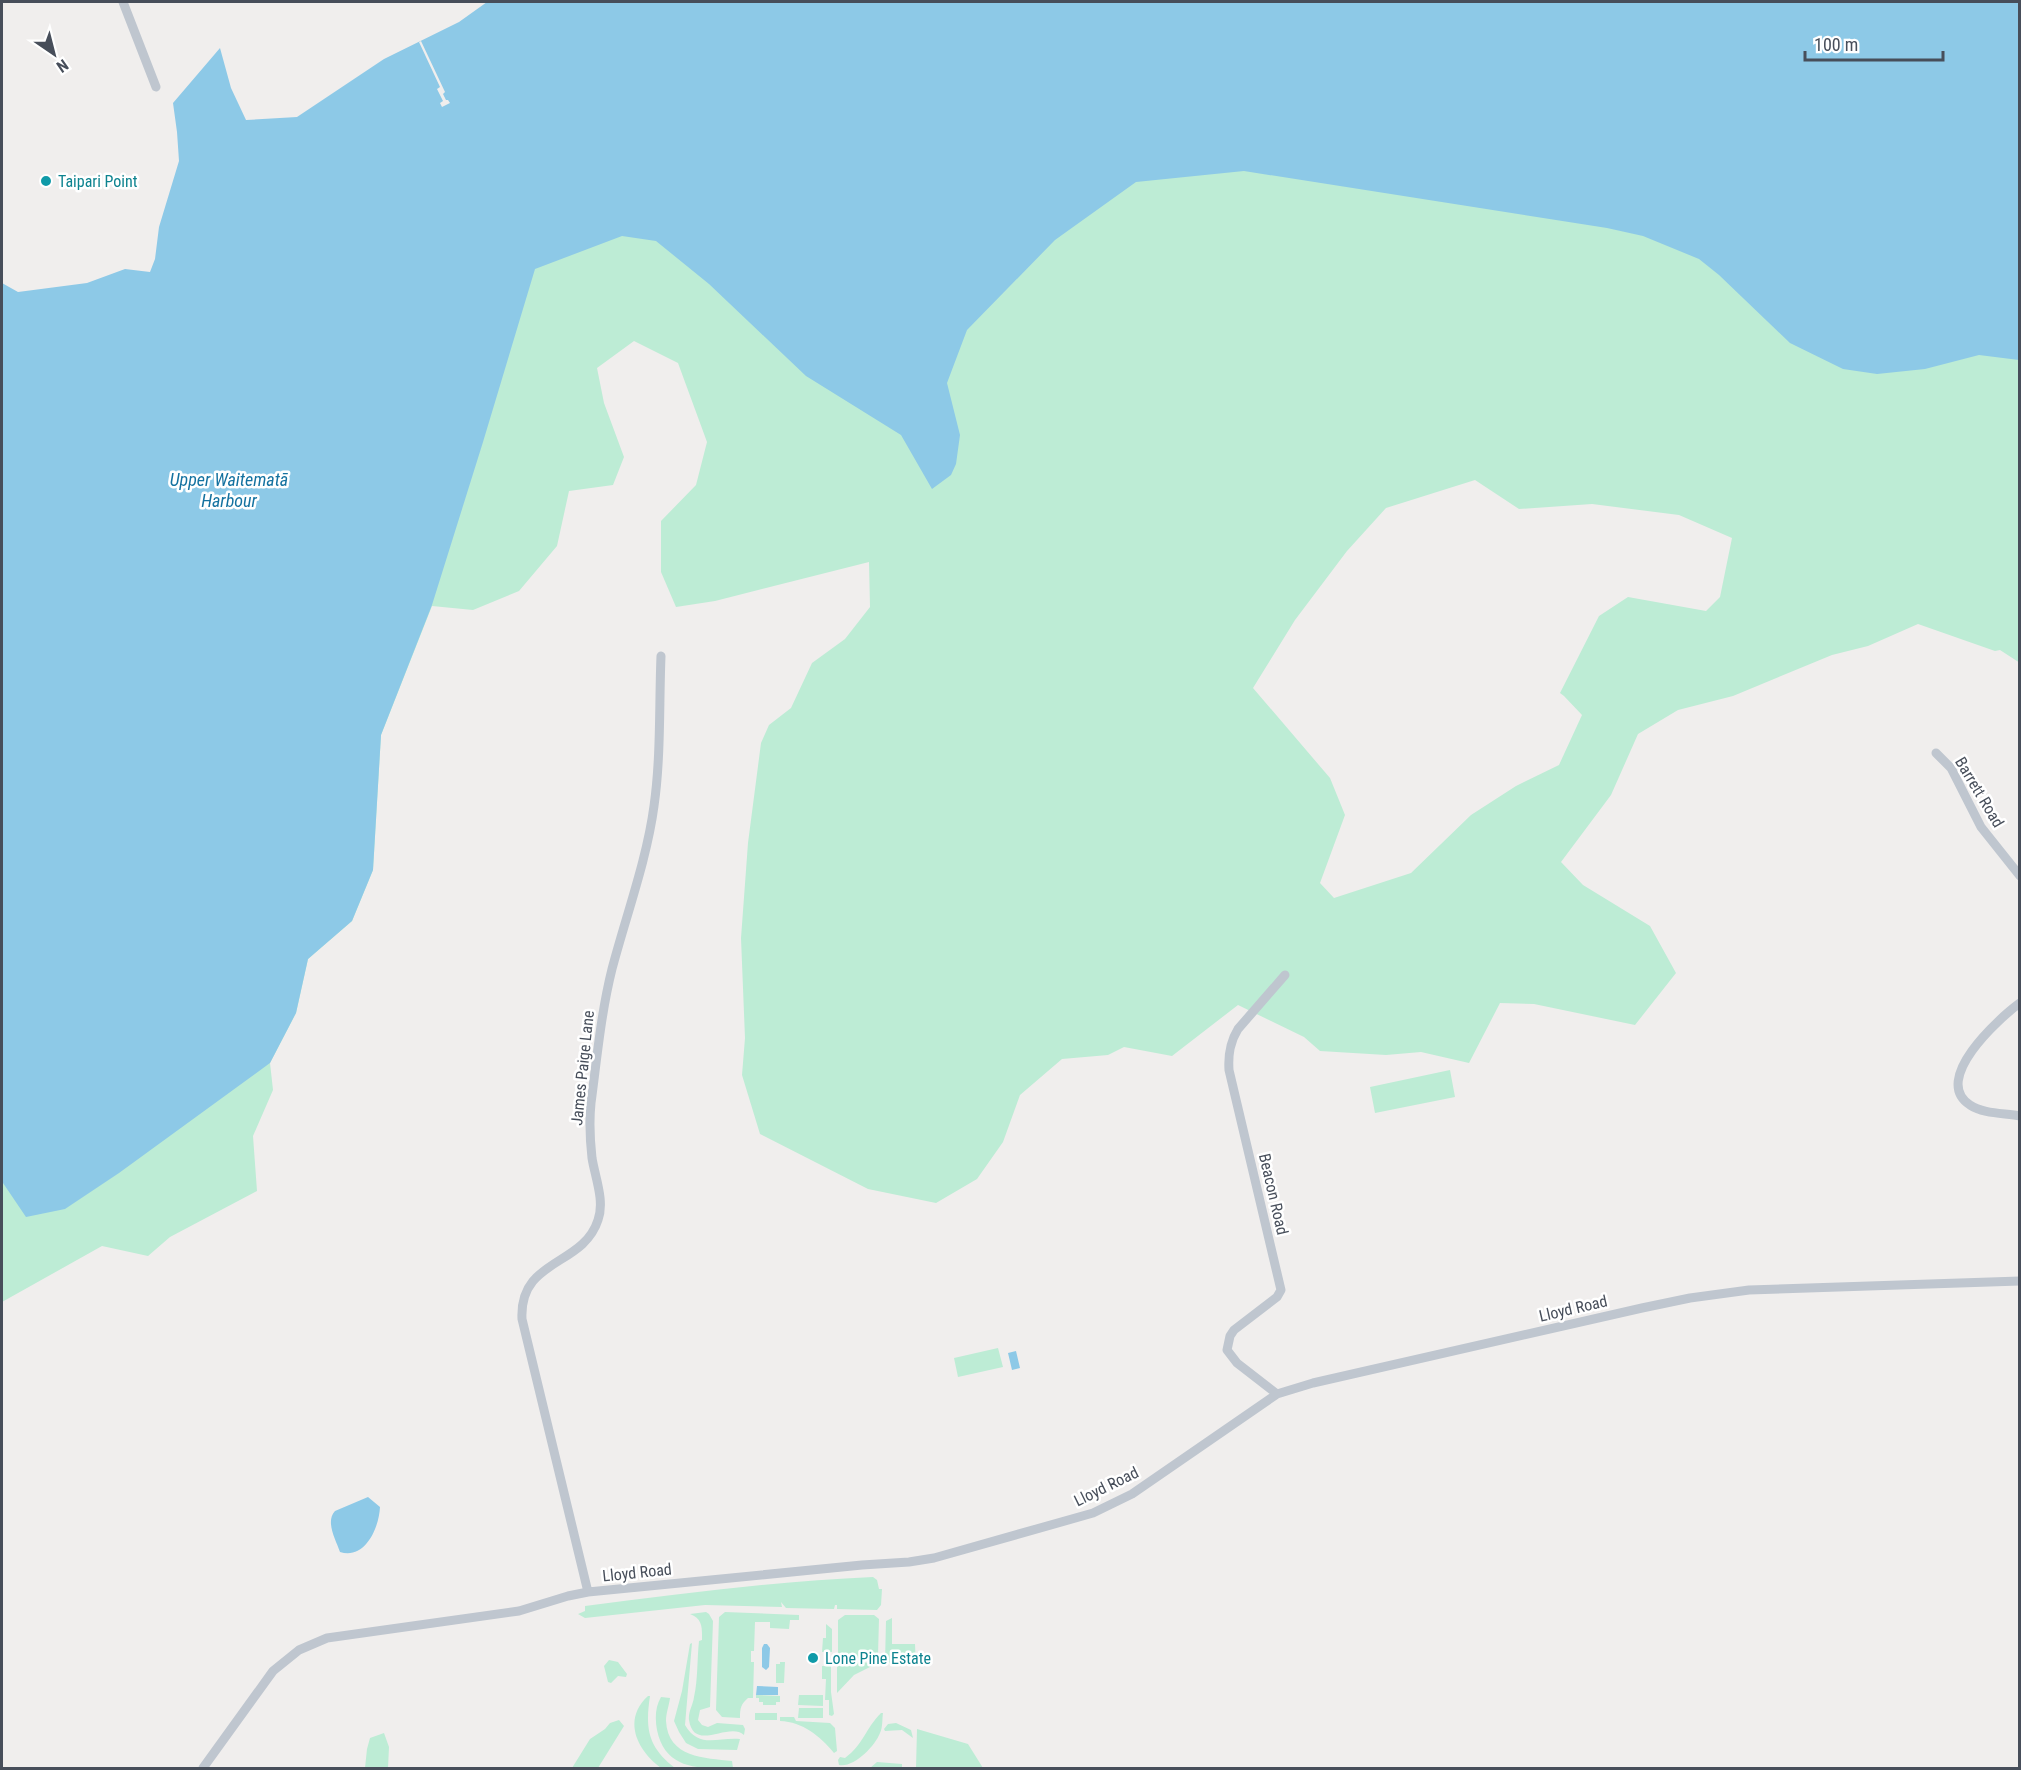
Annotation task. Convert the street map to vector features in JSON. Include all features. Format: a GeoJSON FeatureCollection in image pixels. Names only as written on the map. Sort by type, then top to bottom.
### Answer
{"type":"FeatureCollection","features":[{"type":"Feature","properties":{"kind":"street"},"geometry":{"type":"LineString","coordinates":[[123,2],[156,87]]}},
{"type":"Feature","properties":{"kind":"street","name":"James Paige Lane"},"geometry":{"type":"LineString","coordinates":[[588,1592],[521,1308],[533,1279],[588,1239],[594,1230],[600,1211],[589,1117],[605,1000],[654,806],[662,656]]}},
{"type":"Feature","properties":{"kind":"street","name":"Barrett Road"},"geometry":{"type":"LineString","coordinates":[[1936,753],[1951,768],[1982,827],[2019,876]]}},
{"type":"Feature","properties":{"kind":"street","name":"Beacon Road"},"geometry":{"type":"LineString","coordinates":[[1277,1394],[1237,1363],[1227,1350],[1234,1330],[1277,1297],[1281,1290],[1229,1070],[1228,1053],[1238,1029],[1285,975]]}},
{"type":"Feature","properties":{"kind":"street"},"geometry":{"type":"LineString","coordinates":[[2019,1003],[1987,1033],[1964,1065],[1957,1081],[1960,1093],[1969,1105],[2019,1116]]}},
{"type":"Feature","properties":{"kind":"street","name":"Lloyd Road"},"geometry":{"type":"LineString","coordinates":[[203,1768],[273,1671],[299,1650],[327,1638],[519,1611],[588,1592],[862,1565],[909,1563],[934,1558],[1093,1514],[1132,1494],[1277,1394],[1313,1383],[1690,1298],[1749,1290],[2019,1281]]}},
{"type":"Feature","properties":{"kind":"green space"},"geometry":{"type":"Polygon","coordinates":[[[2019,2],[2020,663],[2000,650],[1995,651],[1918,624],[1868,646],[1832,655],[1733,696],[1678,710],[1638,734],[1611,795],[1561,862],[1583,885],[1650,926],[1676,973],[1635,1025],[1534,1004],[1500,1003],[1469,1063],[1421,1052],[1386,1055],[1320,1051],[1304,1037],[1238,1005],[1172,1056],[1124,1047],[1108,1055],[1062,1059],[1020,1095],[1003,1142],[977,1179],[936,1203],[868,1189],[760,1134],[742,1075],[745,1038],[741,938],[748,843],[761,743],[769,725],[791,708],[812,663],[845,639],[870,607],[869,562],[715,601],[676,607],[661,572],[661,521],[696,485],[707,442],[678,363],[634,341],[597,368],[604,403],[624,457],[613,485],[569,491],[557,546],[519,591],[473,610],[432,606],[381,735],[373,870],[352,921],[308,959],[296,1013],[270,1063],[273,1090],[253,1136],[257,1191],[170,1237],[148,1256],[102,1246],[2,1302],[2,600],[403,268],[2019,2]],[[1475,480],[1386,508],[1347,551],[1295,620],[1253,688],[1330,778],[1345,815],[1320,883],[1334,898],[1411,873],[1471,815],[1516,786],[1559,765],[1582,715],[1560,693],[1599,616],[1628,597],[1706,611],[1720,597],[1732,538],[1679,515],[1592,504],[1519,509],[1475,480]]]}},
{"type":"Feature","properties":{"kind":"green space"},"geometry":{"type":"Polygon","coordinates":[[[1450,1070],[1455,1097],[1375,1113],[1370,1087],[1450,1070]]]}},
{"type":"Feature","properties":{"kind":"green space"},"geometry":{"type":"Polygon","coordinates":[[[998,1348],[1003,1367],[958,1377],[954,1358],[998,1348]]]}},
{"type":"Feature","properties":{"kind":"green space"},"geometry":{"type":"Polygon","coordinates":[[[873,1577],[877,1580],[879,1589],[882,1589],[881,1605],[877,1610],[837,1609],[837,1605],[834,1609],[786,1608],[781,1602],[782,1607],[705,1605],[585,1618],[578,1614],[585,1611],[585,1606],[765,1585],[873,1577]]]}},
{"type":"Feature","properties":{"kind":"green space"},"geometry":{"type":"Polygon","coordinates":[[[706,1612],[713,1621],[710,1707],[700,1710],[698,1720],[702,1725],[708,1727],[717,1723],[743,1725],[744,1735],[730,1731],[705,1736],[692,1730],[689,1714],[696,1683],[702,1628],[700,1621],[690,1614],[706,1612]]]}},
{"type":"Feature","properties":{"kind":"green space"},"geometry":{"type":"Polygon","coordinates":[[[725,1612],[799,1615],[799,1620],[790,1620],[789,1629],[770,1628],[770,1622],[755,1622],[754,1651],[751,1651],[751,1662],[754,1662],[753,1698],[748,1698],[742,1704],[740,1718],[722,1717],[716,1710],[719,1617],[725,1612]]]}},
{"type":"Feature","properties":{"kind":"green space"},"geometry":{"type":"Polygon","coordinates":[[[845,1615],[874,1615],[879,1619],[878,1655],[857,1658],[846,1657],[838,1653],[838,1620],[845,1615]]]}},
{"type":"Feature","properties":{"kind":"green space"},"geometry":{"type":"Polygon","coordinates":[[[892,1618],[892,1644],[915,1644],[916,1666],[885,1662],[886,1621],[892,1618]]]}},
{"type":"Feature","properties":{"kind":"green space"},"geometry":{"type":"Polygon","coordinates":[[[826,1624],[832,1629],[832,1652],[822,1652],[823,1638],[826,1638],[826,1624]]]}},
{"type":"Feature","properties":{"kind":"green space"},"geometry":{"type":"Polygon","coordinates":[[[692,1643],[685,1725],[696,1737],[702,1739],[740,1739],[737,1750],[698,1749],[686,1743],[674,1721],[692,1643]]]}},
{"type":"Feature","properties":{"kind":"green space"},"geometry":{"type":"Polygon","coordinates":[[[609,1660],[618,1662],[627,1674],[626,1677],[618,1676],[611,1683],[608,1682],[604,1666],[609,1660]]]}},
{"type":"Feature","properties":{"kind":"green space"},"geometry":{"type":"Polygon","coordinates":[[[785,1662],[784,1683],[776,1683],[776,1664],[785,1662]]]}},
{"type":"Feature","properties":{"kind":"green space"},"geometry":{"type":"Polygon","coordinates":[[[844,1662],[878,1663],[854,1675],[837,1693],[837,1667],[844,1662]]]}},
{"type":"Feature","properties":{"kind":"green space"},"geometry":{"type":"Polygon","coordinates":[[[822,1666],[831,1666],[834,1714],[832,1716],[829,1715],[829,1700],[825,1700],[826,1679],[822,1679],[822,1666]]]}},
{"type":"Feature","properties":{"kind":"green space"},"geometry":{"type":"Polygon","coordinates":[[[756,1695],[780,1696],[780,1702],[776,1702],[776,1705],[763,1705],[756,1695]]]}},
{"type":"Feature","properties":{"kind":"green space"},"geometry":{"type":"Polygon","coordinates":[[[799,1695],[823,1695],[823,1706],[798,1705],[799,1695]]]}},
{"type":"Feature","properties":{"kind":"green space"},"geometry":{"type":"Polygon","coordinates":[[[650,1696],[648,1718],[650,1736],[659,1753],[675,1768],[661,1768],[652,1761],[639,1744],[634,1725],[640,1705],[650,1696]]]}},
{"type":"Feature","properties":{"kind":"green space"},"geometry":{"type":"Polygon","coordinates":[[[661,1697],[670,1698],[666,1721],[668,1733],[673,1742],[690,1754],[732,1761],[733,1768],[697,1767],[676,1760],[668,1753],[661,1743],[656,1726],[657,1709],[661,1697]]]}},
{"type":"Feature","properties":{"kind":"green space"},"geometry":{"type":"Polygon","coordinates":[[[799,1708],[823,1708],[823,1718],[798,1718],[799,1708]]]}},
{"type":"Feature","properties":{"kind":"green space"},"geometry":{"type":"Polygon","coordinates":[[[755,1713],[777,1713],[777,1720],[755,1720],[755,1713]]]}},
{"type":"Feature","properties":{"kind":"green space"},"geometry":{"type":"Polygon","coordinates":[[[883,1713],[882,1728],[874,1744],[857,1760],[839,1765],[840,1757],[845,1758],[851,1753],[883,1713]]]}},
{"type":"Feature","properties":{"kind":"green space"},"geometry":{"type":"Polygon","coordinates":[[[780,1717],[794,1717],[796,1721],[830,1723],[835,1728],[837,1751],[834,1753],[823,1741],[804,1727],[780,1721],[780,1717]]]}},
{"type":"Feature","properties":{"kind":"green space"},"geometry":{"type":"Polygon","coordinates":[[[619,1720],[624,1726],[598,1768],[572,1768],[590,1739],[610,1723],[619,1720]]]}},
{"type":"Feature","properties":{"kind":"green space"},"geometry":{"type":"Polygon","coordinates":[[[896,1723],[911,1730],[913,1738],[902,1730],[885,1731],[888,1724],[896,1723]]]}},
{"type":"Feature","properties":{"kind":"green space"},"geometry":{"type":"Polygon","coordinates":[[[917,1729],[968,1744],[983,1768],[916,1768],[917,1729]]]}},
{"type":"Feature","properties":{"kind":"green space"},"geometry":{"type":"Polygon","coordinates":[[[384,1733],[389,1747],[388,1768],[365,1768],[370,1738],[384,1733]]]}},
{"type":"Feature","properties":{"kind":"green space"},"geometry":{"type":"Polygon","coordinates":[[[877,1762],[902,1764],[902,1768],[870,1768],[877,1762]]]}},
{"type":"Feature","properties":{"kind":"water","name":"Upper Waitematā Harbour"},"geometry":{"type":"Polygon","coordinates":[[[487,2],[2019,2],[2019,360],[1979,355],[1925,369],[1877,374],[1843,369],[1790,343],[1719,275],[1699,259],[1643,236],[1607,228],[1244,171],[1136,182],[1055,240],[967,330],[947,383],[960,435],[956,464],[951,475],[932,489],[901,435],[806,376],[709,284],[656,241],[622,236],[535,269],[432,605],[381,735],[373,870],[352,921],[308,959],[296,1013],[270,1063],[119,1173],[65,1209],[26,1217],[3,1183],[2,1176],[2,283],[18,292],[87,283],[125,269],[150,272],[155,259],[159,227],[179,161],[173,103],[220,48],[231,88],[246,120],[297,117],[384,59],[459,22],[487,2]]]}},
{"type":"Feature","properties":{"kind":"water"},"geometry":{"type":"Polygon","coordinates":[[[1016,1351],[1020,1368],[1012,1370],[1008,1353],[1016,1351]]]}},
{"type":"Feature","properties":{"kind":"water"},"geometry":{"type":"Polygon","coordinates":[[[368,1497],[380,1507],[373,1533],[363,1547],[357,1551],[340,1552],[332,1531],[332,1515],[335,1511],[368,1497]]]}},
{"type":"Feature","properties":{"kind":"water"},"geometry":{"type":"Polygon","coordinates":[[[764,1644],[770,1648],[769,1667],[766,1670],[762,1667],[764,1644]]]}},
{"type":"Feature","properties":{"kind":"water"},"geometry":{"type":"Polygon","coordinates":[[[757,1686],[778,1687],[778,1695],[756,1695],[757,1686]]]}},
{"type":"Feature","properties":{"kind":"pier"},"geometry":{"type":"Polygon","coordinates":[[[421,41],[445,92],[443,94],[450,103],[442,107],[440,103],[443,101],[437,89],[440,87],[419,42],[421,41]]]}},
{"type":"Feature","properties":{"kind":"place","name":"Taipari Point"},"geometry":{"type":"Point","coordinates":[46,181]}},
{"type":"Feature","properties":{"kind":"place","name":"Lone Pine Estate"},"geometry":{"type":"Point","coordinates":[813,1658]}}]}
